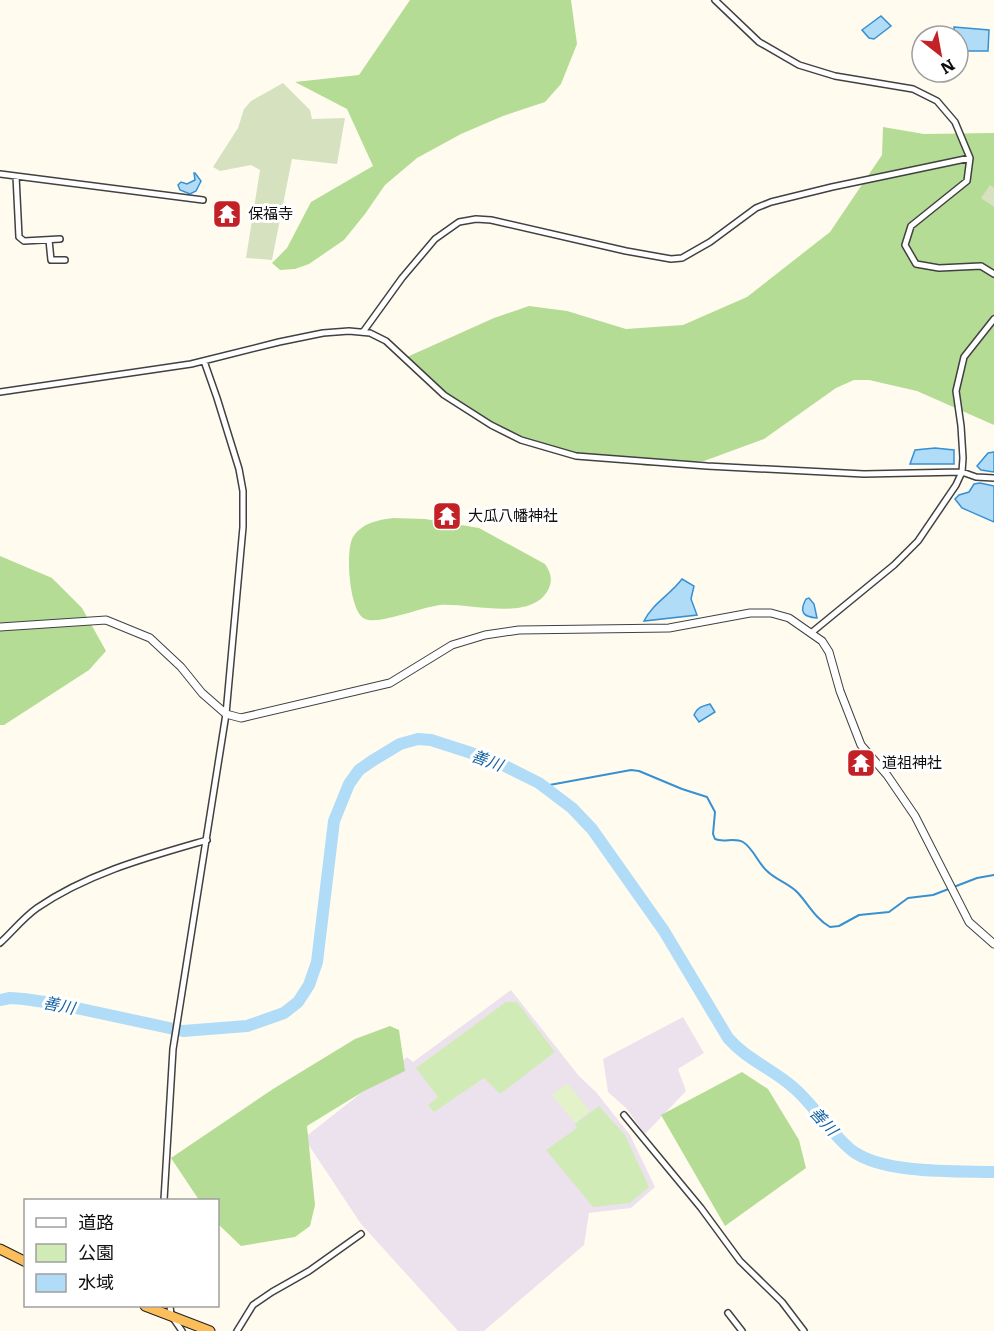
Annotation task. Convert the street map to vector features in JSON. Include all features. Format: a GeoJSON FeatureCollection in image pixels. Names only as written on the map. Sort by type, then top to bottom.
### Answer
{"type":"FeatureCollection","features":[{"type":"Feature","properties":{"kind":"highway"},"geometry":{"type":"LineString","coordinates":[[0,1249],[24,1261]]}},
{"type":"Feature","properties":{"kind":"highway"},"geometry":{"type":"LineString","coordinates":[[155,1307],[171,1310],[210,1331]]}},
{"type":"Feature","properties":{"kind":"street"},"geometry":{"type":"LineString","coordinates":[[715,0],[759,42],[799,65],[835,76],[913,89],[937,100],[955,122],[970,158],[967,181],[911,226],[905,245],[916,264],[939,268],[981,266],[994,274]]}},
{"type":"Feature","properties":{"kind":"street"},"geometry":{"type":"LineString","coordinates":[[363,332],[402,278],[435,239],[459,222],[476,219],[491,220],[626,251],[671,259],[682,258],[710,242],[756,208],[771,202],[970,158]]}},
{"type":"Feature","properties":{"kind":"street"},"geometry":{"type":"LineString","coordinates":[[0,174],[203,200]]}},
{"type":"Feature","properties":{"kind":"street"},"geometry":{"type":"LineString","coordinates":[[16,176],[19,237],[24,241],[60,239]]}},
{"type":"Feature","properties":{"kind":"street"},"geometry":{"type":"LineString","coordinates":[[49,240],[51,260],[65,260]]}},
{"type":"Feature","properties":{"kind":"street"},"geometry":{"type":"LineString","coordinates":[[811,633],[894,566],[918,540],[956,484],[962,472],[963,458],[962,426],[956,391],[964,357],[994,319]]}},
{"type":"Feature","properties":{"kind":"street"},"geometry":{"type":"LineString","coordinates":[[0,392],[204,361],[323,333],[363,332],[376,335],[386,341],[444,395],[491,425],[521,440],[576,456],[707,466],[864,474],[962,472],[976,477],[994,478]]}},
{"type":"Feature","properties":{"kind":"street"},"geometry":{"type":"LineString","coordinates":[[164,1199],[173,1049],[226,714],[242,538],[243,491],[239,469],[204,361]]}},
{"type":"Feature","properties":{"kind":"street"},"geometry":{"type":"LineString","coordinates":[[0,627],[106,620],[150,638],[181,667],[202,693],[226,714],[241,718],[390,683],[452,645],[485,635],[519,630],[669,628],[750,613],[771,613],[789,618],[822,641],[829,652],[840,691],[861,745],[887,775],[915,816],[969,922],[994,944]]}},
{"type":"Feature","properties":{"kind":"street"},"geometry":{"type":"LineString","coordinates":[[0,943],[37,908],[91,878],[135,861],[207,840]]}},
{"type":"Feature","properties":{"kind":"street"},"geometry":{"type":"LineString","coordinates":[[624,1115],[701,1208],[740,1261],[782,1302],[804,1331]]}},
{"type":"Feature","properties":{"kind":"street"},"geometry":{"type":"LineString","coordinates":[[237,1331],[254,1305],[361,1234]]}},
{"type":"Feature","properties":{"kind":"street"},"geometry":{"type":"LineString","coordinates":[[171,1310],[183,1331]]}},
{"type":"Feature","properties":{"kind":"street"},"geometry":{"type":"LineString","coordinates":[[728,1313],[742,1331]]}},
{"type":"Feature","properties":{"kind":"shaded area"},"geometry":{"type":"Polygon","coordinates":[[[511,990],[579,1076],[596,1092],[630,1135],[655,1187],[631,1208],[589,1213],[584,1245],[484,1331],[458,1331],[361,1224],[304,1138],[407,1057],[413,1062],[511,990]]]}},
{"type":"Feature","properties":{"kind":"shaded area"},"geometry":{"type":"Polygon","coordinates":[[[683,1017],[704,1053],[678,1069],[686,1091],[645,1134],[626,1108],[608,1092],[603,1059],[683,1017]]]}},
{"type":"Feature","properties":{"kind":"green space"},"geometry":{"type":"Polygon","coordinates":[[[410,0],[571,0],[577,44],[561,84],[545,102],[503,116],[461,134],[417,158],[385,185],[344,240],[309,264],[295,269],[280,270],[272,263],[287,248],[311,202],[373,166],[347,109],[295,82],[359,75],[410,0]]]}},
{"type":"Feature","properties":{"kind":"green space"},"geometry":{"type":"Polygon","coordinates":[[[283,83],[310,110],[312,119],[345,118],[337,164],[292,159],[272,260],[246,258],[260,170],[251,165],[220,171],[213,167],[238,128],[244,109],[251,101],[283,83]]]}},
{"type":"Feature","properties":{"kind":"green space"},"geometry":{"type":"Polygon","coordinates":[[[883,127],[924,134],[994,133],[994,425],[917,391],[869,380],[854,380],[836,388],[764,439],[704,461],[647,466],[556,452],[487,427],[439,393],[407,357],[494,318],[529,306],[567,311],[626,329],[683,325],[747,297],[830,232],[882,155],[883,127]]]}},
{"type":"Feature","properties":{"kind":"green space"},"geometry":{"type":"Polygon","coordinates":[[[990,185],[994,188],[994,207],[981,198],[990,185]]]}},
{"type":"Feature","properties":{"kind":"green space"},"geometry":{"type":"Polygon","coordinates":[[[393,518],[425,519],[479,528],[545,564],[551,577],[548,590],[540,600],[528,606],[499,609],[440,605],[380,620],[365,619],[355,605],[352,593],[349,567],[351,544],[353,537],[361,528],[376,521],[393,518]]]}},
{"type":"Feature","properties":{"kind":"green space"},"geometry":{"type":"Polygon","coordinates":[[[0,556],[52,578],[82,608],[106,651],[89,670],[4,725],[0,725],[0,556]]]}},
{"type":"Feature","properties":{"kind":"green space"},"geometry":{"type":"Polygon","coordinates":[[[506,1002],[517,1002],[555,1052],[500,1094],[484,1078],[434,1112],[428,1105],[438,1097],[416,1068],[506,1002]]]}},
{"type":"Feature","properties":{"kind":"green space"},"geometry":{"type":"Polygon","coordinates":[[[390,1026],[399,1030],[405,1071],[364,1091],[307,1126],[315,1205],[310,1226],[295,1237],[241,1246],[219,1225],[219,1199],[198,1199],[171,1158],[273,1089],[355,1039],[390,1026]]]}},
{"type":"Feature","properties":{"kind":"green space"},"geometry":{"type":"Polygon","coordinates":[[[742,1072],[768,1089],[799,1140],[806,1168],[725,1226],[661,1115],[742,1072]]]}},
{"type":"Feature","properties":{"kind":"green space"},"geometry":{"type":"Polygon","coordinates":[[[567,1083],[590,1111],[575,1123],[552,1095],[567,1083]]]}},
{"type":"Feature","properties":{"kind":"green space"},"geometry":{"type":"Polygon","coordinates":[[[599,1106],[625,1135],[649,1187],[630,1203],[593,1207],[546,1150],[577,1128],[575,1124],[599,1106]]]}},
{"type":"Feature","properties":{"kind":"water"},"geometry":{"type":"Polygon","coordinates":[[[881,16],[891,26],[874,39],[869,38],[862,30],[881,16]]]}},
{"type":"Feature","properties":{"kind":"water"},"geometry":{"type":"Polygon","coordinates":[[[970,28],[989,30],[988,51],[970,51],[970,28]]]}},
{"type":"Feature","properties":{"kind":"water"},"geometry":{"type":"Polygon","coordinates":[[[194,173],[201,181],[196,191],[190,194],[180,190],[178,185],[181,182],[187,184],[195,180],[194,173]]]}},
{"type":"Feature","properties":{"kind":"water"},"geometry":{"type":"Polygon","coordinates":[[[935,448],[954,450],[954,464],[910,464],[915,450],[935,448]]]}},
{"type":"Feature","properties":{"kind":"water"},"geometry":{"type":"Polygon","coordinates":[[[994,452],[994,472],[981,470],[977,466],[988,453],[994,452]]]}},
{"type":"Feature","properties":{"kind":"water"},"geometry":{"type":"Polygon","coordinates":[[[974,484],[994,486],[994,522],[962,508],[955,499],[969,492],[974,484]]]}},
{"type":"Feature","properties":{"kind":"water"},"geometry":{"type":"Polygon","coordinates":[[[682,579],[694,586],[691,599],[697,615],[644,621],[647,615],[682,579]]]}},
{"type":"Feature","properties":{"kind":"water"},"geometry":{"type":"Polygon","coordinates":[[[809,598],[814,604],[817,618],[804,613],[804,604],[809,598]]]}},
{"type":"Feature","properties":{"kind":"water"},"geometry":{"type":"Polygon","coordinates":[[[710,704],[715,712],[699,722],[694,715],[695,712],[710,704]]]}},
{"type":"Feature","properties":{"kind":"waterway","name":"善川"},"geometry":{"type":"LineString","coordinates":[[0,1000],[10,998],[58,1004],[183,1031],[247,1026],[284,1013],[298,1002],[309,985],[317,962],[334,821],[349,784],[359,770],[400,744],[418,739],[431,740],[493,760],[539,783],[572,808],[592,829],[664,931],[728,1038],[735,1046],[794,1088],[839,1139],[854,1152],[868,1159],[902,1168],[994,1172]]}},
{"type":"Feature","properties":{"kind":"waterway"},"geometry":{"type":"LineString","coordinates":[[544,786],[631,770],[707,797],[715,812],[713,834],[715,839],[740,841],[747,845],[767,871],[795,890],[816,915],[830,927],[839,926],[859,915],[889,912],[908,898],[933,895],[977,878],[994,875]]}},
{"type":"Feature","properties":{"kind":"place","name":"保福寺"},"geometry":{"type":"Point","coordinates":[227,214]}},
{"type":"Feature","properties":{"kind":"place","name":"大瓜八幡神社"},"geometry":{"type":"Point","coordinates":[447,516]}},
{"type":"Feature","properties":{"kind":"place","name":"道祖神社"},"geometry":{"type":"Point","coordinates":[861,763]}}]}
